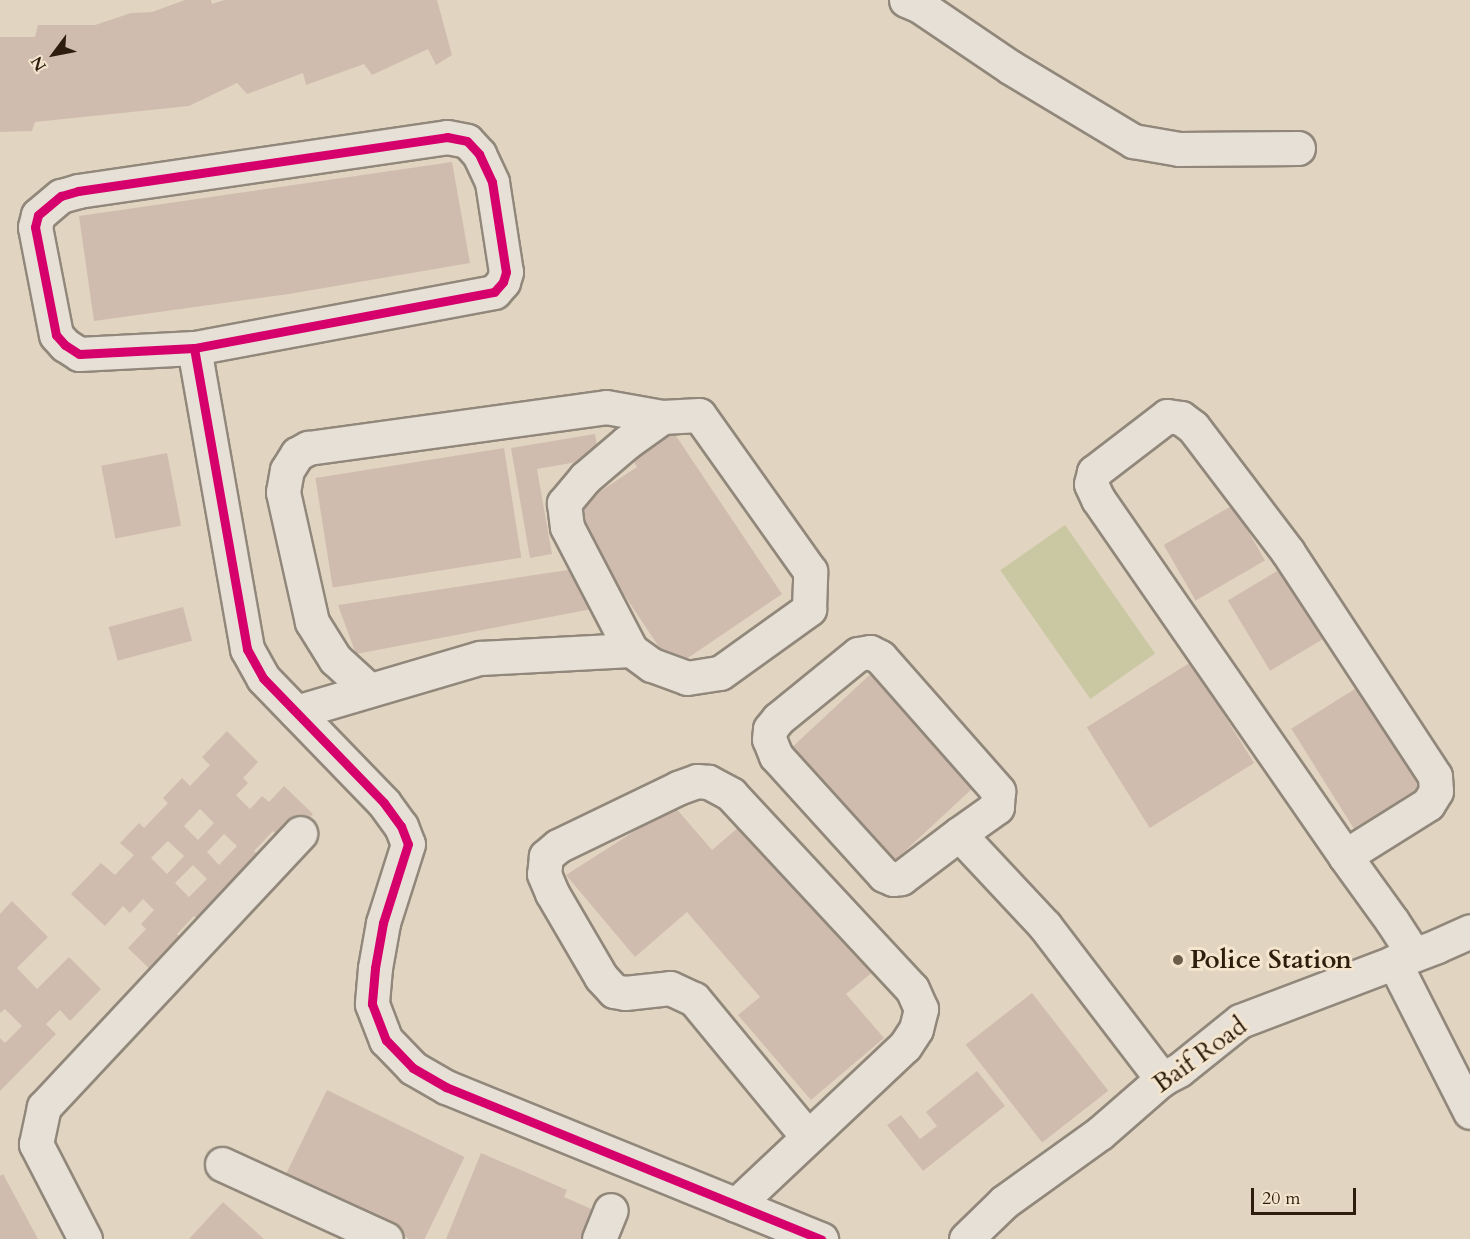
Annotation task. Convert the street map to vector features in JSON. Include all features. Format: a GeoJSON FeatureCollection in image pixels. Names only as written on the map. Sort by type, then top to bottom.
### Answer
{"type":"FeatureCollection","features":[{"type":"Feature","properties":{"kind":"street"},"geometry":{"type":"LineString","coordinates":[[906,0],[920,6],[1010,67],[1133,141],[1179,148],[1298,148]]}},
{"type":"Feature","properties":{"kind":"street"},"geometry":{"type":"LineString","coordinates":[[447,137],[467,141],[479,154],[492,182],[506,272],[503,282],[494,292],[194,348],[79,354],[65,345],[56,335],[35,227],[39,215],[61,196],[78,191],[447,137]]}},
{"type":"Feature","properties":{"kind":"street"},"geometry":{"type":"LineString","coordinates":[[194,348],[247,649],[263,678],[384,803],[401,826],[408,844],[383,923],[375,968],[372,1004],[386,1040],[413,1068],[446,1087],[821,1239]]}},
{"type":"Feature","properties":{"kind":"street"},"geometry":{"type":"LineString","coordinates":[[369,690],[335,659],[312,622],[283,492],[287,470],[297,454],[308,448],[606,407],[662,417],[699,415],[810,572],[809,609],[720,673],[687,678],[652,665],[631,650],[567,527],[564,503],[585,478],[626,443],[662,417]]}},
{"type":"Feature","properties":{"kind":"street"},"geometry":{"type":"LineString","coordinates":[[1345,856],[1428,804],[1436,791],[1435,776],[1288,552],[1193,427],[1181,418],[1167,416],[1094,471],[1090,484],[1098,499],[1345,856],[1404,958],[1470,1112]]}},
{"type":"Feature","properties":{"kind":"street"},"geometry":{"type":"LineString","coordinates":[[296,712],[480,658],[631,650]]}},
{"type":"Feature","properties":{"kind":"street"},"geometry":{"type":"LineString","coordinates":[[870,652],[880,657],[998,791],[997,807],[959,834],[901,878],[893,879],[884,875],[776,756],[769,739],[770,729],[778,719],[858,654],[870,652]]}},
{"type":"Feature","properties":{"kind":"street"},"geometry":{"type":"LineString","coordinates":[[736,1205],[905,1046],[916,1029],[921,1009],[912,989],[731,794],[708,782],[697,781],[678,788],[558,846],[546,856],[544,874],[552,894],[607,984],[614,991],[625,993],[670,988],[694,999],[807,1136]]}},
{"type":"Feature","properties":{"kind":"street"},"geometry":{"type":"LineString","coordinates":[[85,1239],[36,1143],[44,1107],[300,833]]}},
{"type":"Feature","properties":{"kind":"street"},"geometry":{"type":"LineString","coordinates":[[959,834],[1045,926],[1162,1080]]}},
{"type":"Feature","properties":{"kind":"street","name":"Baif Road"},"geometry":{"type":"LineString","coordinates":[[966,1239],[1004,1202],[1100,1133],[1162,1080],[1179,1070],[1240,1022],[1470,931]]}},
{"type":"Feature","properties":{"kind":"street"},"geometry":{"type":"LineString","coordinates":[[222,1164],[386,1239]]}},
{"type":"Feature","properties":{"kind":"shaded area"},"geometry":{"type":"Polygon","coordinates":[[[1065,525],[1155,654],[1090,699],[1000,570],[1065,525]]]}},
{"type":"Feature","properties":{"kind":"building"},"geometry":{"type":"Polygon","coordinates":[[[185,0],[211,0],[212,4],[224,0],[437,0],[452,55],[436,65],[428,49],[372,75],[364,64],[306,85],[303,73],[247,94],[237,83],[189,106],[35,122],[32,131],[0,132],[0,37],[35,37],[38,25],[95,25],[131,13],[152,12],[185,0]]]}},
{"type":"Feature","properties":{"kind":"building"},"geometry":{"type":"Polygon","coordinates":[[[452,162],[470,263],[289,294],[94,321],[79,216],[452,162]]]}},
{"type":"Feature","properties":{"kind":"building"},"geometry":{"type":"Polygon","coordinates":[[[672,430],[782,594],[673,668],[569,512],[637,467],[631,457],[672,430]]]}},
{"type":"Feature","properties":{"kind":"building"},"geometry":{"type":"Polygon","coordinates":[[[595,434],[599,458],[537,469],[552,554],[530,558],[511,448],[595,434]]]}},
{"type":"Feature","properties":{"kind":"building"},"geometry":{"type":"Polygon","coordinates":[[[504,448],[521,558],[333,588],[315,478],[504,448]]]}},
{"type":"Feature","properties":{"kind":"building"},"geometry":{"type":"Polygon","coordinates":[[[167,453],[181,526],[115,538],[101,466],[167,453]]]}},
{"type":"Feature","properties":{"kind":"building"},"geometry":{"type":"Polygon","coordinates":[[[1233,505],[1265,560],[1196,600],[1164,545],[1233,505]]]}},
{"type":"Feature","properties":{"kind":"building"},"geometry":{"type":"Polygon","coordinates":[[[1287,565],[1329,635],[1270,671],[1228,601],[1287,565]]]}},
{"type":"Feature","properties":{"kind":"building"},"geometry":{"type":"Polygon","coordinates":[[[581,568],[592,609],[356,654],[338,605],[581,568]]]}},
{"type":"Feature","properties":{"kind":"building"},"geometry":{"type":"Polygon","coordinates":[[[183,607],[192,641],[118,661],[109,627],[183,607]]]}},
{"type":"Feature","properties":{"kind":"building"},"geometry":{"type":"Polygon","coordinates":[[[1191,662],[1254,763],[1150,828],[1087,727],[1191,662]]]}},
{"type":"Feature","properties":{"kind":"building"},"geometry":{"type":"Polygon","coordinates":[[[876,669],[980,781],[894,861],[790,749],[876,669]]]}},
{"type":"Feature","properties":{"kind":"building"},"geometry":{"type":"Polygon","coordinates":[[[1366,682],[1429,782],[1354,829],[1291,729],[1366,682]]]}},
{"type":"Feature","properties":{"kind":"building"},"geometry":{"type":"Polygon","coordinates":[[[227,731],[258,762],[243,778],[248,783],[236,795],[250,809],[262,796],[269,802],[284,786],[313,814],[286,842],[273,831],[254,851],[267,862],[205,927],[194,916],[177,934],[189,944],[158,977],[128,948],[146,929],[141,924],[154,910],[143,899],[130,913],[123,906],[105,926],[71,894],[101,863],[115,875],[134,855],[120,843],[139,823],[144,828],[168,803],[163,798],[182,778],[190,786],[210,765],[202,757],[227,731]],[[200,809],[184,826],[198,840],[214,823],[200,809]],[[224,834],[207,852],[219,865],[237,846],[224,834]],[[168,841],[151,858],[167,874],[184,856],[168,841]],[[193,865],[175,883],[189,897],[207,879],[193,865]]]}},
{"type":"Feature","properties":{"kind":"building"},"geometry":{"type":"Polygon","coordinates":[[[674,806],[712,850],[746,821],[874,971],[846,994],[884,1038],[811,1100],[738,1015],[760,997],[687,912],[635,957],[566,875],[674,806]]]}},
{"type":"Feature","properties":{"kind":"building"},"geometry":{"type":"Polygon","coordinates":[[[12,901],[48,937],[17,968],[37,989],[69,957],[101,989],[70,1021],[60,1010],[46,1024],[56,1034],[0,1091],[0,1038],[5,1043],[22,1026],[5,1009],[0,1013],[0,914],[12,901]]]}},
{"type":"Feature","properties":{"kind":"building"},"geometry":{"type":"Polygon","coordinates":[[[1032,993],[1108,1091],[1042,1142],[966,1045],[1032,993]]]}},
{"type":"Feature","properties":{"kind":"building"},"geometry":{"type":"Polygon","coordinates":[[[977,1071],[1005,1106],[923,1171],[887,1125],[901,1115],[920,1139],[937,1126],[926,1112],[977,1071]]]}},
{"type":"Feature","properties":{"kind":"building"},"geometry":{"type":"Polygon","coordinates":[[[327,1090],[465,1157],[425,1239],[409,1239],[284,1178],[327,1090]]]}},
{"type":"Feature","properties":{"kind":"building"},"geometry":{"type":"Polygon","coordinates":[[[481,1153],[567,1190],[564,1197],[605,1215],[595,1239],[446,1239],[481,1153]]]}},
{"type":"Feature","properties":{"kind":"building"},"geometry":{"type":"Polygon","coordinates":[[[3,1174],[38,1239],[0,1239],[0,1176],[3,1174]]]}},
{"type":"Feature","properties":{"kind":"building"},"geometry":{"type":"Polygon","coordinates":[[[223,1202],[264,1239],[189,1239],[223,1202]]]}},
{"type":"Feature","properties":{"kind":"cycle path"},"geometry":{"type":"LineString","coordinates":[[194,348],[79,354],[65,345],[56,335],[35,227],[38,215],[61,196],[78,191],[447,137],[467,141],[479,154],[492,182],[506,272],[503,282],[494,292],[194,348],[247,649],[263,678],[384,803],[401,826],[408,844],[383,923],[375,968],[372,1004],[386,1040],[413,1068],[446,1087],[821,1239]]}},
{"type":"Feature","properties":{"kind":"place","name":"Police Station"},"geometry":{"type":"Point","coordinates":[1178,960]}}]}
